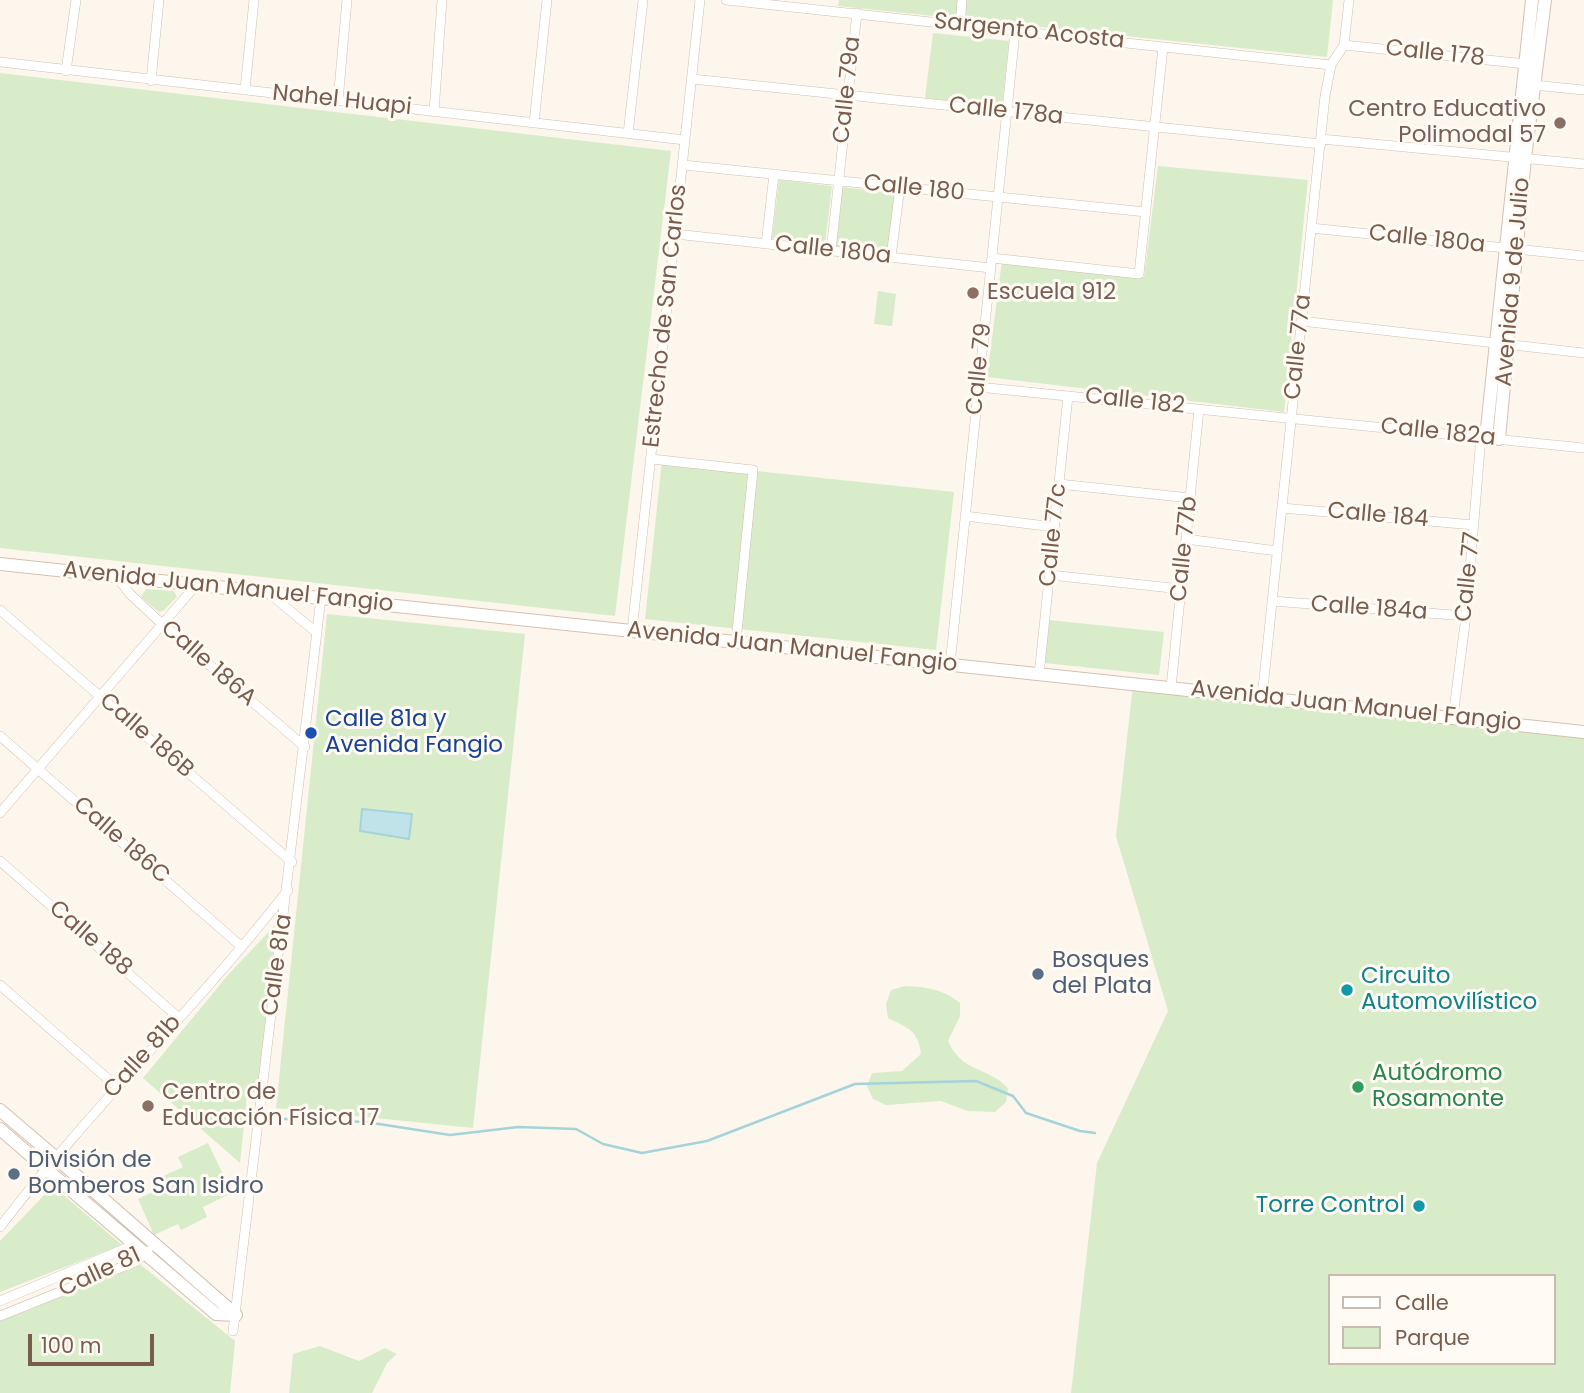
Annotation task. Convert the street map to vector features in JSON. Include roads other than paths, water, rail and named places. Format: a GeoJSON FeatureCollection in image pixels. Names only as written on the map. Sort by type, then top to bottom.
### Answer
{"type":"FeatureCollection","features":[{"type":"Feature","properties":{"kind":"main road","name":"Avenida 9 de Julio"},"geometry":{"type":"LineString","coordinates":[[1489,438],[1512,249],[1532,0]]}},
{"type":"Feature","properties":{"kind":"main road","name":"Avenida 9 de Julio"},"geometry":{"type":"LineString","coordinates":[[1520,158],[1534,85],[1545,0]]}},
{"type":"Feature","properties":{"kind":"main road","name":"Avenida Juan Manuel Fangio"},"geometry":{"type":"LineString","coordinates":[[0,564],[1584,732]]}},
{"type":"Feature","properties":{"kind":"main road"},"geometry":{"type":"LineString","coordinates":[[0,1110],[236,1315]]}},
{"type":"Feature","properties":{"kind":"main road"},"geometry":{"type":"LineString","coordinates":[[0,1129],[216,1314],[236,1315]]}},
{"type":"Feature","properties":{"kind":"street"},"geometry":{"type":"LineString","coordinates":[[66,71],[76,0]]}},
{"type":"Feature","properties":{"kind":"street"},"geometry":{"type":"LineString","coordinates":[[151,81],[159,0]]}},
{"type":"Feature","properties":{"kind":"street"},"geometry":{"type":"LineString","coordinates":[[245,90],[254,0]]}},
{"type":"Feature","properties":{"kind":"street"},"geometry":{"type":"LineString","coordinates":[[338,101],[347,0]]}},
{"type":"Feature","properties":{"kind":"street"},"geometry":{"type":"LineString","coordinates":[[434,111],[442,0]]}},
{"type":"Feature","properties":{"kind":"street"},"geometry":{"type":"LineString","coordinates":[[534,123],[547,0]]}},
{"type":"Feature","properties":{"kind":"street"},"geometry":{"type":"LineString","coordinates":[[628,134],[643,0]]}},
{"type":"Feature","properties":{"kind":"street","name":"Estrecho de San Carlos"},"geometry":{"type":"LineString","coordinates":[[632,631],[700,0]]}},
{"type":"Feature","properties":{"kind":"street","name":"Sargento Acosta"},"geometry":{"type":"LineString","coordinates":[[726,0],[817,4],[857,13],[1015,32],[1332,65]]}},
{"type":"Feature","properties":{"kind":"street"},"geometry":{"type":"LineString","coordinates":[[960,25],[962,0]]}},
{"type":"Feature","properties":{"kind":"street","name":"Calle 77a"},"geometry":{"type":"LineString","coordinates":[[1262,698],[1321,142],[1332,65],[1345,45],[1349,0]]}},
{"type":"Feature","properties":{"kind":"street","name":"Calle 79a"},"geometry":{"type":"LineString","coordinates":[[831,251],[857,13]]}},
{"type":"Feature","properties":{"kind":"street","name":"Calle 79"},"geometry":{"type":"LineString","coordinates":[[950,665],[1015,32]]}},
{"type":"Feature","properties":{"kind":"street","name":"Calle 178"},"geometry":{"type":"LineString","coordinates":[[1345,45],[1525,64]]}},
{"type":"Feature","properties":{"kind":"street"},"geometry":{"type":"LineString","coordinates":[[1146,212],[1163,47]]}},
{"type":"Feature","properties":{"kind":"street","name":"Nahel Huapi"},"geometry":{"type":"LineString","coordinates":[[0,62],[685,140]]}},
{"type":"Feature","properties":{"kind":"street","name":"Calle 178a"},"geometry":{"type":"LineString","coordinates":[[692,79],[1321,142]]}},
{"type":"Feature","properties":{"kind":"street"},"geometry":{"type":"LineString","coordinates":[[1534,85],[1584,90]]}},
{"type":"Feature","properties":{"kind":"street"},"geometry":{"type":"LineString","coordinates":[[1321,142],[1584,164]]}},
{"type":"Feature","properties":{"kind":"street","name":"Calle 180"},"geometry":{"type":"LineString","coordinates":[[682,165],[1146,212]]}},
{"type":"Feature","properties":{"kind":"street"},"geometry":{"type":"LineString","coordinates":[[766,244],[774,174]]}},
{"type":"Feature","properties":{"kind":"street"},"geometry":{"type":"LineString","coordinates":[[891,257],[900,187]]}},
{"type":"Feature","properties":{"kind":"street","name":"Calle 180a"},"geometry":{"type":"LineString","coordinates":[[675,234],[891,257],[1139,274],[1146,212]]}},
{"type":"Feature","properties":{"kind":"street","name":"Calle 180a"},"geometry":{"type":"LineString","coordinates":[[1311,228],[1584,256]]}},
{"type":"Feature","properties":{"kind":"street"},"geometry":{"type":"LineString","coordinates":[[1301,321],[1584,353]]}},
{"type":"Feature","properties":{"kind":"street","name":"Calle 182"},"geometry":{"type":"LineString","coordinates":[[978,387],[1291,418]]}},
{"type":"Feature","properties":{"kind":"street","name":"Calle 77c"},"geometry":{"type":"LineString","coordinates":[[1040,675],[1068,396]]}},
{"type":"Feature","properties":{"kind":"street","name":"Calle 77b"},"geometry":{"type":"LineString","coordinates":[[1171,688],[1199,409]]}},
{"type":"Feature","properties":{"kind":"street","name":"Calle 182a"},"geometry":{"type":"LineString","coordinates":[[1291,418],[1584,448]]}},
{"type":"Feature","properties":{"kind":"street","name":"Calle 77"},"geometry":{"type":"LineString","coordinates":[[1453,717],[1474,525],[1489,438]]}},
{"type":"Feature","properties":{"kind":"street"},"geometry":{"type":"LineString","coordinates":[[651,459],[753,470],[736,642]]}},
{"type":"Feature","properties":{"kind":"street"},"geometry":{"type":"LineString","coordinates":[[1059,484],[1190,498]]}},
{"type":"Feature","properties":{"kind":"street","name":"Calle 184"},"geometry":{"type":"LineString","coordinates":[[1282,508],[1474,525]]}},
{"type":"Feature","properties":{"kind":"street"},"geometry":{"type":"LineString","coordinates":[[965,516],[1054,527]]}},
{"type":"Feature","properties":{"kind":"street"},"geometry":{"type":"LineString","coordinates":[[1186,539],[1278,551]]}},
{"type":"Feature","properties":{"kind":"street"},"geometry":{"type":"LineString","coordinates":[[1049,575],[1181,589]]}},
{"type":"Feature","properties":{"kind":"street","name":"Calle 186A"},"geometry":{"type":"LineString","coordinates":[[116,576],[130,594],[162,624],[305,747]]}},
{"type":"Feature","properties":{"kind":"street"},"geometry":{"type":"LineString","coordinates":[[0,813],[102,698],[196,585]]}},
{"type":"Feature","properties":{"kind":"street"},"geometry":{"type":"LineString","coordinates":[[268,593],[317,634]]}},
{"type":"Feature","properties":{"kind":"street","name":"Calle 81a"},"geometry":{"type":"LineString","coordinates":[[233,1331],[289,888],[321,598]]}},
{"type":"Feature","properties":{"kind":"street","name":"Calle 184a"},"geometry":{"type":"LineString","coordinates":[[1272,601],[1466,615]]}},
{"type":"Feature","properties":{"kind":"street","name":"Calle 186B"},"geometry":{"type":"LineString","coordinates":[[0,610],[292,862]]}},
{"type":"Feature","properties":{"kind":"street","name":"Calle 186C"},"geometry":{"type":"LineString","coordinates":[[0,736],[242,947]]}},
{"type":"Feature","properties":{"kind":"street","name":"Calle 188"},"geometry":{"type":"LineString","coordinates":[[0,861],[179,1018]]}},
{"type":"Feature","properties":{"kind":"street","name":"Calle 81b"},"geometry":{"type":"LineString","coordinates":[[0,1227],[54,1156],[242,947],[289,888]]}},
{"type":"Feature","properties":{"kind":"street"},"geometry":{"type":"LineString","coordinates":[[0,985],[116,1086]]}},
{"type":"Feature","properties":{"kind":"street","name":"Calle 81"},"geometry":{"type":"LineString","coordinates":[[0,1301],[132,1243],[159,1246]]}},
{"type":"Feature","properties":{"kind":"street","name":"Calle 81"},"geometry":{"type":"LineString","coordinates":[[0,1316],[137,1261],[144,1253],[159,1246]]}},
{"type":"Feature","properties":{"kind":"water"},"geometry":{"type":"Polygon","coordinates":[[[362,809],[412,814],[409,839],[360,831],[362,809]]]}},
{"type":"Feature","properties":{"kind":"waterway"},"geometry":{"type":"LineString","coordinates":[[285,1119],[366,1122],[450,1135],[518,1127],[576,1129],[603,1144],[642,1153],[707,1141],[855,1084],[976,1081],[1013,1096],[1026,1113],[1080,1131],[1095,1133]]}},
{"type":"Feature","properties":{"kind":"place","name":"Centro Educativo Polimodal 57"},"geometry":{"type":"Point","coordinates":[1560,123]}},
{"type":"Feature","properties":{"kind":"place","name":"Escuela 912"},"geometry":{"type":"Point","coordinates":[973,293]}},
{"type":"Feature","properties":{"kind":"place","name":"Calle 81a y Avenida Fangio"},"geometry":{"type":"Point","coordinates":[311,733]}},
{"type":"Feature","properties":{"kind":"place","name":"Bosques del Plata"},"geometry":{"type":"Point","coordinates":[1038,974]}},
{"type":"Feature","properties":{"kind":"place","name":"Circuito Automovilístico"},"geometry":{"type":"Point","coordinates":[1347,990]}},
{"type":"Feature","properties":{"kind":"place","name":"Autódromo Rosamonte"},"geometry":{"type":"Point","coordinates":[1358,1087]}},
{"type":"Feature","properties":{"kind":"place","name":"Centro de Educación Física 17"},"geometry":{"type":"Point","coordinates":[148,1106]}},
{"type":"Feature","properties":{"kind":"place","name":"División de Bomberos San Isidro"},"geometry":{"type":"Point","coordinates":[14,1174]}},
{"type":"Feature","properties":{"kind":"place","name":"Torre Control"},"geometry":{"type":"Point","coordinates":[1419,1206]}}]}
